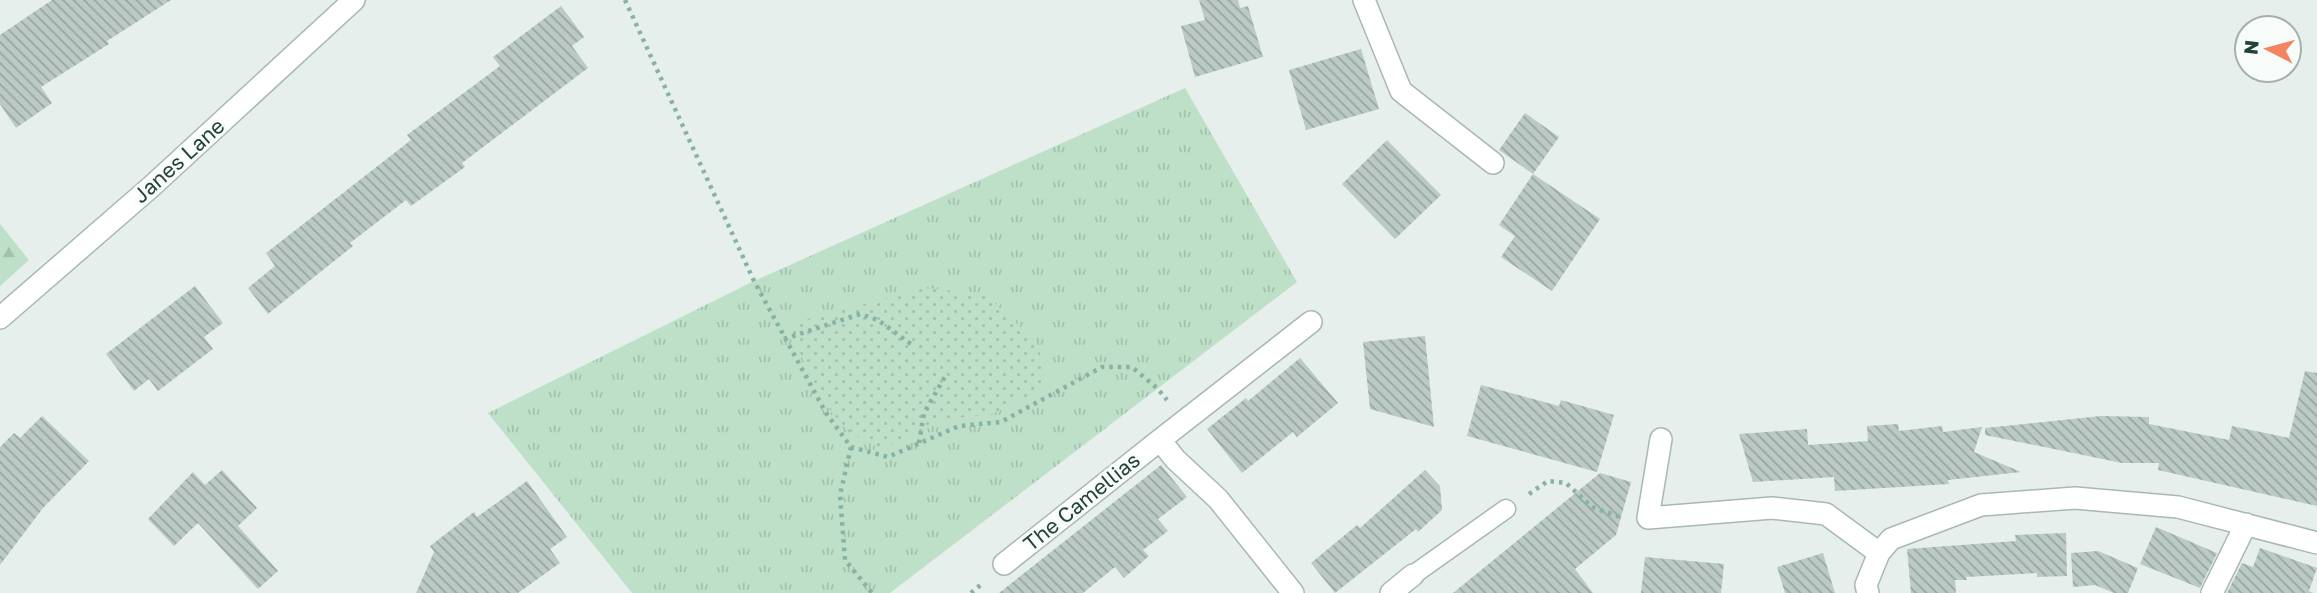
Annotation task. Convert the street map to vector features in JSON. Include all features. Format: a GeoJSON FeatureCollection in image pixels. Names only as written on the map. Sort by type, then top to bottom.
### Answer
{"type":"FeatureCollection","features":[{"type":"Feature","properties":{"kind":"street","name":"Janes Lane"},"geometry":{"type":"LineString","coordinates":[[0,318],[152,186],[354,0]]}},
{"type":"Feature","properties":{"kind":"street"},"geometry":{"type":"LineString","coordinates":[[1364,0],[1401,91],[1493,163]]}},
{"type":"Feature","properties":{"kind":"street","name":"The Camellias"},"geometry":{"type":"LineString","coordinates":[[1004,564],[1311,322]]}},
{"type":"Feature","properties":{"kind":"street"},"geometry":{"type":"LineString","coordinates":[[1661,439],[1648,518],[1772,508],[1826,514],[1879,553]]}},
{"type":"Feature","properties":{"kind":"street","name":"The Camellias"},"geometry":{"type":"LineString","coordinates":[[1160,440],[1175,459],[1218,499],[1293,593]]}},
{"type":"Feature","properties":{"kind":"street"},"geometry":{"type":"LineString","coordinates":[[1868,593],[1866,585],[1879,553],[1891,539],[1982,505],[2075,498],[2178,507],[2317,543]]}},
{"type":"Feature","properties":{"kind":"street"},"geometry":{"type":"LineString","coordinates":[[2212,593],[2246,524]]}},
{"type":"Feature","properties":{"kind":"street"},"geometry":{"type":"LineString","coordinates":[[1391,593],[1413,575]]}},
{"type":"Feature","properties":{"kind":"lane"},"geometry":{"type":"LineString","coordinates":[[1413,575],[1506,509]]}},
{"type":"Feature","properties":{"kind":"path"},"geometry":{"type":"LineString","coordinates":[[625,0],[754,281],[826,413],[851,447],[888,457],[959,426],[1001,422],[1102,367],[1132,367],[1157,388],[1185,419]]}},
{"type":"Feature","properties":{"kind":"path"},"geometry":{"type":"LineString","coordinates":[[785,339],[860,314],[878,320],[912,345]]}},
{"type":"Feature","properties":{"kind":"path"},"geometry":{"type":"LineString","coordinates":[[918,444],[924,413],[947,373]]}},
{"type":"Feature","properties":{"kind":"path"},"geometry":{"type":"LineString","coordinates":[[851,447],[840,495],[845,560],[872,593]]}},
{"type":"Feature","properties":{"kind":"path"},"geometry":{"type":"LineString","coordinates":[[1506,509],[1548,481],[1566,483],[1592,507],[1621,518],[1648,518]]}},
{"type":"Feature","properties":{"kind":"green space"},"geometry":{"type":"Polygon","coordinates":[[[1185,88],[1297,282],[890,593],[632,593],[488,413],[754,281],[1185,88]]]}},
{"type":"Feature","properties":{"kind":"green space"},"geometry":{"type":"Polygon","coordinates":[[[0,224],[29,260],[0,286],[0,224]]]}},
{"type":"Feature","properties":{"kind":"green space"},"geometry":{"type":"Polygon","coordinates":[[[925,288],[985,294],[1035,341],[1042,358],[1045,388],[992,414],[949,419],[882,448],[848,429],[834,415],[812,380],[789,324],[925,288]]]}},
{"type":"Feature","properties":{"kind":"building"},"geometry":{"type":"Polygon","coordinates":[[[52,0],[171,0],[41,87],[52,103],[16,128],[0,104],[0,35],[52,0]]]}},
{"type":"Feature","properties":{"kind":"building"},"geometry":{"type":"Polygon","coordinates":[[[1199,0],[1238,0],[1240,8],[1248,6],[1263,57],[1195,77],[1181,26],[1205,20],[1199,0]]]}},
{"type":"Feature","properties":{"kind":"building"},"geometry":{"type":"Polygon","coordinates":[[[561,6],[584,37],[572,46],[588,68],[462,163],[465,167],[411,206],[406,200],[350,243],[353,246],[268,314],[248,288],[275,266],[266,253],[411,140],[407,135],[500,66],[493,57],[561,6]]]}},
{"type":"Feature","properties":{"kind":"building"},"geometry":{"type":"Polygon","coordinates":[[[1361,49],[1379,109],[1306,130],[1289,70],[1361,49]]]}},
{"type":"Feature","properties":{"kind":"building"},"geometry":{"type":"Polygon","coordinates":[[[1525,113],[1559,137],[1533,174],[1499,150],[1525,113]]]}},
{"type":"Feature","properties":{"kind":"building"},"geometry":{"type":"Polygon","coordinates":[[[1387,140],[1441,195],[1395,239],[1342,184],[1387,140]]]}},
{"type":"Feature","properties":{"kind":"building"},"geometry":{"type":"Polygon","coordinates":[[[1533,174],[1600,219],[1552,291],[1501,257],[1515,236],[1499,225],[1533,174]]]}},
{"type":"Feature","properties":{"kind":"building"},"geometry":{"type":"Polygon","coordinates":[[[195,286],[223,323],[204,337],[213,349],[158,391],[149,379],[134,391],[106,354],[195,286]]]}},
{"type":"Feature","properties":{"kind":"building"},"geometry":{"type":"Polygon","coordinates":[[[1425,336],[1434,427],[1370,409],[1363,342],[1425,336]]]}},
{"type":"Feature","properties":{"kind":"building"},"geometry":{"type":"Polygon","coordinates":[[[1300,358],[1338,403],[1297,437],[1293,432],[1242,473],[1207,429],[1246,398],[1248,401],[1300,358]]]}},
{"type":"Feature","properties":{"kind":"building"},"geometry":{"type":"Polygon","coordinates":[[[2305,371],[2317,373],[2317,506],[2158,470],[2159,463],[2122,463],[1985,435],[1985,428],[2101,416],[2149,417],[2149,424],[2229,440],[2232,426],[2289,438],[2305,371]]]}},
{"type":"Feature","properties":{"kind":"building"},"geometry":{"type":"Polygon","coordinates":[[[1481,385],[1559,406],[1561,400],[1614,415],[1597,472],[1467,436],[1481,385]]]}},
{"type":"Feature","properties":{"kind":"building"},"geometry":{"type":"Polygon","coordinates":[[[42,416],[89,461],[43,508],[0,565],[0,447],[14,433],[20,438],[42,416]]]}},
{"type":"Feature","properties":{"kind":"building"},"geometry":{"type":"Polygon","coordinates":[[[1898,424],[1899,431],[1942,426],[1943,432],[1982,427],[1974,452],[2021,472],[1948,480],[1949,484],[1835,491],[1834,477],[1753,482],[1739,434],[1807,429],[1808,445],[1868,441],[1867,426],[1898,424]]]}},
{"type":"Feature","properties":{"kind":"building"},"geometry":{"type":"Polygon","coordinates":[[[1161,465],[1187,497],[1158,519],[1168,531],[1143,550],[1149,556],[1124,578],[1115,567],[1083,593],[999,593],[1161,465]]]}},
{"type":"Feature","properties":{"kind":"building"},"geometry":{"type":"Polygon","coordinates":[[[222,470],[257,508],[238,526],[278,571],[258,589],[198,523],[174,546],[148,519],[193,472],[205,485],[222,470]]]}},
{"type":"Feature","properties":{"kind":"building"},"geometry":{"type":"Polygon","coordinates":[[[1425,470],[1440,486],[1442,510],[1418,532],[1416,529],[1335,593],[1311,563],[1357,525],[1360,528],[1425,470]]]}},
{"type":"Feature","properties":{"kind":"building"},"geometry":{"type":"Polygon","coordinates":[[[1600,473],[1631,482],[1616,535],[1575,569],[1593,593],[1453,593],[1600,473]]]}},
{"type":"Feature","properties":{"kind":"building"},"geometry":{"type":"Polygon","coordinates":[[[527,481],[567,537],[550,549],[560,563],[518,593],[416,593],[434,552],[430,546],[474,512],[477,517],[527,481]]]}},
{"type":"Feature","properties":{"kind":"building"},"geometry":{"type":"Polygon","coordinates":[[[2156,527],[2217,553],[2200,588],[2140,564],[2156,527]]]}},
{"type":"Feature","properties":{"kind":"building"},"geometry":{"type":"Polygon","coordinates":[[[2066,533],[2067,576],[2037,577],[2037,573],[1966,577],[1967,580],[1955,580],[1956,593],[1911,593],[1907,549],[2016,541],[2015,535],[2066,533]]]}},
{"type":"Feature","properties":{"kind":"building"},"geometry":{"type":"Polygon","coordinates":[[[2260,548],[2317,568],[2309,591],[2313,593],[2227,593],[2242,563],[2253,567],[2260,548]]]}},
{"type":"Feature","properties":{"kind":"building"},"geometry":{"type":"Polygon","coordinates":[[[2098,551],[2138,568],[2128,593],[2114,593],[2095,585],[2073,587],[2071,553],[2098,551]]]}},
{"type":"Feature","properties":{"kind":"building"},"geometry":{"type":"Polygon","coordinates":[[[1823,553],[1835,593],[1785,593],[1777,567],[1823,553]]]}},
{"type":"Feature","properties":{"kind":"building"},"geometry":{"type":"Polygon","coordinates":[[[1645,557],[1724,564],[1721,593],[1641,593],[1645,557]]]}}]}
